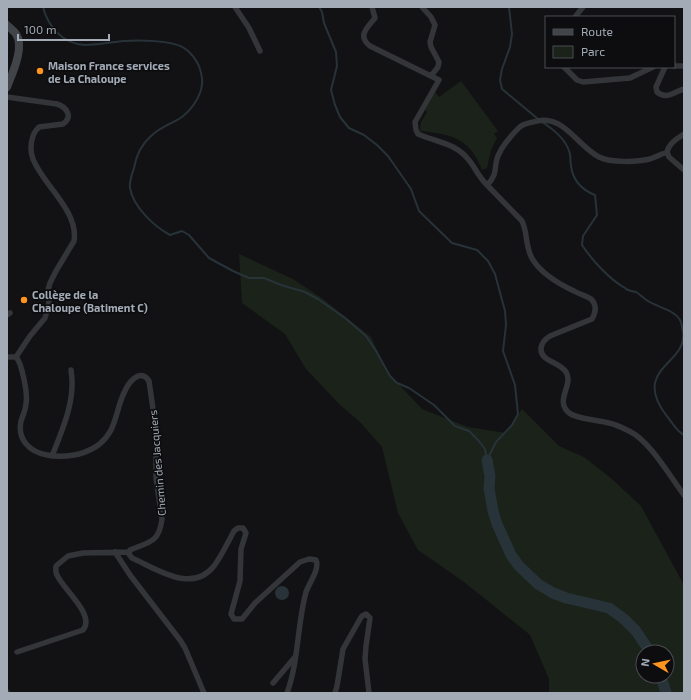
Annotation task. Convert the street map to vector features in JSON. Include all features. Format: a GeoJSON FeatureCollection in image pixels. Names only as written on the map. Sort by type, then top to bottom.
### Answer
{"type":"FeatureCollection","features":[{"type":"Feature","properties":{"kind":"main road"},"geometry":{"type":"LineString","coordinates":[[7,26],[17,35],[19,43],[17,60],[7,87]]}},
{"type":"Feature","properties":{"kind":"street"},"geometry":{"type":"LineString","coordinates":[[235,7],[260,52]]}},
{"type":"Feature","properties":{"kind":"street"},"geometry":{"type":"LineString","coordinates":[[372,7],[375,18],[364,32],[363,37],[365,42],[370,46],[439,80],[416,122],[416,130],[418,134],[444,142],[459,150],[470,160],[480,178],[522,221],[525,227],[529,252],[533,260],[547,275],[591,299],[595,304],[596,310],[592,319],[550,336],[545,339],[542,344],[541,351],[543,357],[566,372],[568,382],[563,398],[564,407],[568,413],[610,423],[628,430],[640,438],[648,446],[684,495]]}},
{"type":"Feature","properties":{"kind":"street"},"geometry":{"type":"LineString","coordinates":[[422,7],[431,17],[435,25],[430,42],[439,62],[438,67],[431,76]]}},
{"type":"Feature","properties":{"kind":"street"},"geometry":{"type":"LineString","coordinates":[[576,16],[584,7]]}},
{"type":"Feature","properties":{"kind":"street"},"geometry":{"type":"LineString","coordinates":[[565,68],[577,80],[583,82],[630,78],[651,68]]}},
{"type":"Feature","properties":{"kind":"street"},"geometry":{"type":"LineString","coordinates":[[665,68],[656,87],[657,92],[665,96],[670,96],[684,89]]}},
{"type":"Feature","properties":{"kind":"street"},"geometry":{"type":"LineString","coordinates":[[7,97],[57,104],[66,108],[68,116],[66,122],[63,124],[39,127],[32,137],[31,150],[33,161],[63,205],[71,220],[75,236],[72,246],[50,283],[48,290],[49,307],[45,318],[30,336],[16,357]]}},
{"type":"Feature","properties":{"kind":"street"},"geometry":{"type":"LineString","coordinates":[[486,185],[492,180],[495,173],[500,152],[522,126],[538,120],[554,121],[592,153],[610,161],[650,159],[667,152]]}},
{"type":"Feature","properties":{"kind":"street"},"geometry":{"type":"LineString","coordinates":[[684,134],[668,147],[667,152],[669,157],[684,170]]}},
{"type":"Feature","properties":{"kind":"street"},"geometry":{"type":"LineString","coordinates":[[7,357],[16,357]]}},
{"type":"Feature","properties":{"kind":"street"},"geometry":{"type":"LineString","coordinates":[[16,357],[21,363],[27,399],[20,427],[23,441],[40,453],[52,456],[69,409],[72,391],[71,370]]}},
{"type":"Feature","properties":{"kind":"street","name":"Chemin des Jacquiers"},"geometry":{"type":"LineString","coordinates":[[52,456],[76,456],[94,448],[101,443],[111,430],[125,390],[134,378],[142,375],[146,377],[149,381],[156,430],[156,478],[162,519],[161,526],[156,537],[145,545],[132,549],[129,552]]}},
{"type":"Feature","properties":{"kind":"street"},"geometry":{"type":"LineString","coordinates":[[17,652],[83,630],[85,628],[85,619],[79,605],[57,577],[55,571],[56,566],[68,556],[83,553],[129,552],[129,556],[132,558],[177,578],[191,580],[206,573],[214,567],[234,531],[238,528],[243,528],[246,533],[241,549],[240,581],[231,614],[234,619],[242,619],[255,603],[300,562],[309,559],[316,560],[317,562],[317,566],[306,592],[299,624],[295,657],[287,693]]}},
{"type":"Feature","properties":{"kind":"street"},"geometry":{"type":"LineString","coordinates":[[115,552],[130,575],[180,640],[185,648],[204,693]]}},
{"type":"Feature","properties":{"kind":"street"},"geometry":{"type":"LineString","coordinates":[[334,693],[337,686],[343,649],[360,619],[366,614],[370,618],[365,659],[369,693]]}},
{"type":"Feature","properties":{"kind":"street"},"geometry":{"type":"LineString","coordinates":[[273,683],[295,657]]}},
{"type":"Feature","properties":{"kind":"green space"},"geometry":{"type":"Polygon","coordinates":[[[461,81],[498,131],[494,134],[497,138],[491,150],[487,168],[482,170],[472,151],[465,144],[450,136],[420,131],[421,122],[427,112],[425,110],[435,92],[439,97],[461,81]]]}},
{"type":"Feature","properties":{"kind":"green space"},"geometry":{"type":"Polygon","coordinates":[[[239,254],[293,279],[323,299],[371,337],[389,374],[422,409],[468,427],[506,433],[522,409],[559,446],[584,457],[612,479],[641,506],[684,585],[684,693],[549,693],[549,679],[530,635],[464,582],[418,550],[398,513],[382,447],[360,422],[339,404],[306,369],[285,334],[242,303],[239,254]]]}},
{"type":"Feature","properties":{"kind":"shaded area"},"geometry":{"type":"Polygon","coordinates":[[[279,586],[285,586],[289,590],[289,596],[285,600],[279,600],[275,596],[275,590],[279,586]]]}},
{"type":"Feature","properties":{"kind":"waterway"},"geometry":{"type":"LineString","coordinates":[[43,7],[45,14],[53,28],[63,38],[77,44],[90,45],[124,41],[155,41],[179,45],[189,52],[196,60],[200,69],[202,81],[200,94],[187,112],[179,119],[154,133],[140,150],[130,186],[135,202],[140,209],[152,222],[170,235],[182,231],[189,235],[209,258],[233,271],[249,278],[264,278],[305,292],[318,299],[345,318],[366,336],[390,376],[397,383],[409,388],[434,405],[455,426],[469,431],[485,449],[487,460]]}},
{"type":"Feature","properties":{"kind":"waterway"},"geometry":{"type":"LineString","coordinates":[[319,7],[336,52],[337,66],[331,90],[340,117],[349,128],[364,135],[388,156],[411,189],[419,211],[452,243],[477,250],[488,261],[495,274],[505,311],[506,325],[503,351],[515,385],[518,414],[512,425],[496,442],[487,460]]}},
{"type":"Feature","properties":{"kind":"waterway"},"geometry":{"type":"LineString","coordinates":[[509,7],[512,34],[510,47],[502,69],[500,80],[502,89],[538,119]]}},
{"type":"Feature","properties":{"kind":"waterway"},"geometry":{"type":"LineString","coordinates":[[542,122],[565,142],[570,153],[572,171],[576,180],[582,188],[595,195],[597,215],[583,236],[582,245],[596,263],[613,280],[627,290],[636,292],[648,301],[671,312],[679,318],[681,322],[683,332],[682,343],[678,352],[657,377],[655,387],[657,399],[666,415],[676,429],[684,435]]}},
{"type":"Feature","properties":{"kind":"waterway"},"geometry":{"type":"LineString","coordinates":[[487,460],[490,476],[489,488],[493,511],[497,524],[511,555],[519,566],[538,584],[553,593],[566,598],[609,608],[624,619],[636,631],[645,644]]}},
{"type":"Feature","properties":{"kind":"waterway"},"geometry":{"type":"LineString","coordinates":[[663,684],[666,693]]}},
{"type":"Feature","properties":{"kind":"place","name":"Maison France services de La Chaloupe"},"geometry":{"type":"Point","coordinates":[40,71]}},
{"type":"Feature","properties":{"kind":"place","name":"Collège de la Chaloupe (Batiment C)"},"geometry":{"type":"Point","coordinates":[24,300]}}]}
